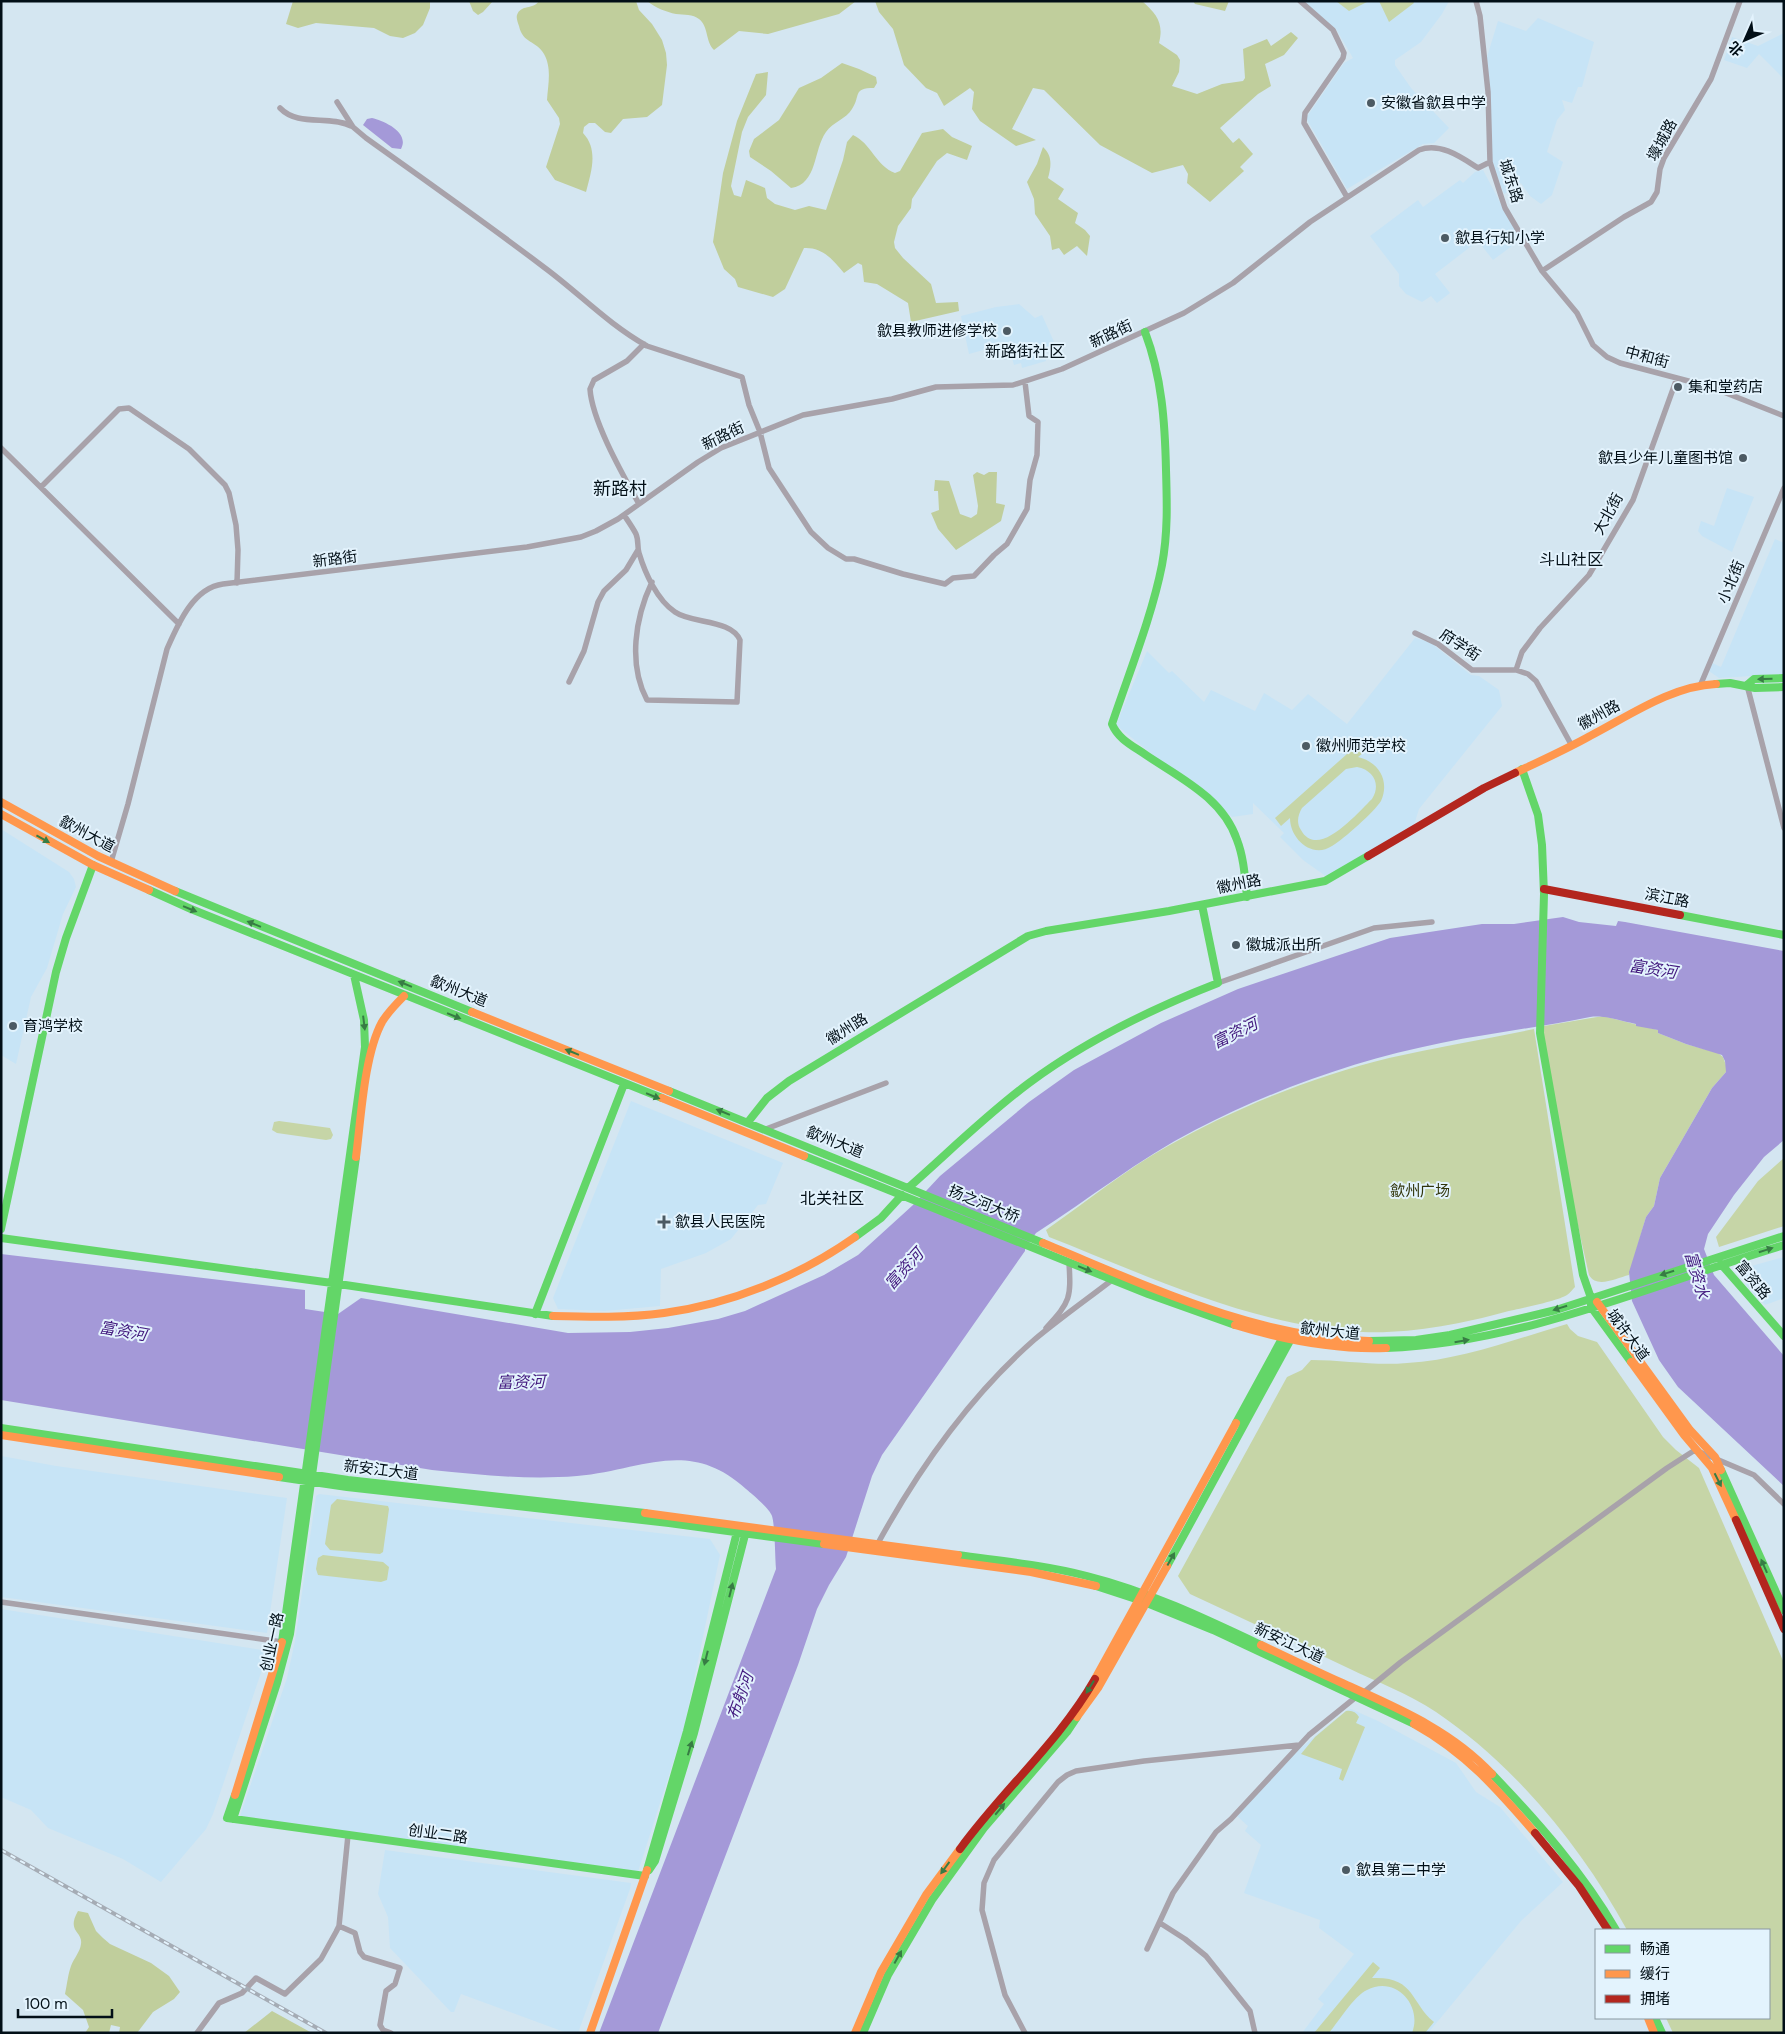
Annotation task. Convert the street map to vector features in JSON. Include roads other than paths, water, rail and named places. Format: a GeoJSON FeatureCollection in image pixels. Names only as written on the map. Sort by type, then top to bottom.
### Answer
{"type":"FeatureCollection","features":[{"type":"Feature","properties":{"kind":"main road"},"geometry":{"type":"LineString","coordinates":[[1145,332],[1155,358],[1162,396],[1168,525],[1165,550],[1154,596],[1112,726],[1125,741],[1205,796],[1228,820],[1239,846],[1246,897]]}},
{"type":"Feature","properties":{"kind":"main road","name":"徽州路"},"geometry":{"type":"LineString","coordinates":[[1747,684],[1754,679],[1784,678]]}},
{"type":"Feature","properties":{"kind":"main road","name":"徽州路"},"geometry":{"type":"LineString","coordinates":[[748,1122],[767,1098],[789,1081],[1020,940],[1046,930],[1202,905],[1313,884],[1331,878],[1484,788],[1572,746],[1645,706],[1700,686],[1730,683],[1747,684],[1755,688],[1784,687]]}},
{"type":"Feature","properties":{"kind":"main road"},"geometry":{"type":"LineString","coordinates":[[1522,769],[1538,816],[1541,833],[1544,892],[1540,1033],[1583,1275],[1592,1298]]}},
{"type":"Feature","properties":{"kind":"main road","name":"歙州大道"},"geometry":{"type":"LineString","coordinates":[[1,802],[110,862],[195,900],[748,1122],[911,1192]]}},
{"type":"Feature","properties":{"kind":"main road","name":"歙州大道"},"geometry":{"type":"LineString","coordinates":[[1,814],[93,865],[158,896],[902,1195],[911,1192]]}},
{"type":"Feature","properties":{"kind":"main road"},"geometry":{"type":"LineString","coordinates":[[1,1228],[56,972],[68,932],[93,865]]}},
{"type":"Feature","properties":{"kind":"main road","name":"滨江路"},"geometry":{"type":"LineString","coordinates":[[1544,892],[1784,935]]}},
{"type":"Feature","properties":{"kind":"main road"},"geometry":{"type":"LineString","coordinates":[[911,1192],[1010,1099],[1048,1070],[1128,1023],[1182,997],[1218,983],[1202,905]]}},
{"type":"Feature","properties":{"kind":"main road"},"geometry":{"type":"LineString","coordinates":[[335,1284],[365,1047],[364,1020],[354,975]]}},
{"type":"Feature","properties":{"kind":"main road"},"geometry":{"type":"LineString","coordinates":[[335,1284],[369,1059],[379,1026],[392,1007],[404,996]]}},
{"type":"Feature","properties":{"kind":"main road"},"geometry":{"type":"LineString","coordinates":[[535,1314],[624,1084]]}},
{"type":"Feature","properties":{"kind":"main road","name":"扬之河大桥"},"geometry":{"type":"LineString","coordinates":[[911,1192],[1042,1247]]}},
{"type":"Feature","properties":{"kind":"main road"},"geometry":{"type":"LineString","coordinates":[[1,1238],[335,1284],[535,1314],[580,1318],[645,1315],[698,1306],[736,1296],[796,1271],[853,1239],[881,1218],[902,1195]]}},
{"type":"Feature","properties":{"kind":"main road"},"geometry":{"type":"LineString","coordinates":[[1716,1263],[1784,1236]]}},
{"type":"Feature","properties":{"kind":"main road"},"geometry":{"type":"LineString","coordinates":[[1625,1291],[1716,1263],[1784,1245]]}},
{"type":"Feature","properties":{"kind":"main road","name":"歙州大道"},"geometry":{"type":"LineString","coordinates":[[1042,1247],[1212,1311],[1288,1336],[1360,1341],[1399,1341],[1433,1338],[1507,1323],[1592,1298],[1625,1291]]}},
{"type":"Feature","properties":{"kind":"main road","name":"歙州大道"},"geometry":{"type":"LineString","coordinates":[[1042,1247],[1069,1262],[1209,1318],[1288,1336],[1360,1348],[1425,1346],[1463,1342],[1595,1306],[1625,1291]]}},
{"type":"Feature","properties":{"kind":"main road","name":"富资路"},"geometry":{"type":"LineString","coordinates":[[1716,1263],[1784,1336]]}},
{"type":"Feature","properties":{"kind":"main road","name":"创业一路"},"geometry":{"type":"LineString","coordinates":[[230,1819],[277,1683],[290,1634],[310,1464],[335,1284]]}},
{"type":"Feature","properties":{"kind":"main road","name":"城许大道"},"geometry":{"type":"LineString","coordinates":[[1592,1298],[1595,1306],[1695,1450],[1712,1468],[1784,1629]]}},
{"type":"Feature","properties":{"kind":"main road","name":"城许大道"},"geometry":{"type":"LineString","coordinates":[[1595,1306],[1690,1430],[1715,1457],[1784,1610]]}},
{"type":"Feature","properties":{"kind":"main road"},"geometry":{"type":"LineString","coordinates":[[863,2033],[888,1975],[932,1900],[998,1811],[1076,1720],[1103,1680],[1145,1597],[1288,1336]]}},
{"type":"Feature","properties":{"kind":"main road","name":"新安江大道"},"geometry":{"type":"LineString","coordinates":[[1,1428],[309,1478]]}},
{"type":"Feature","properties":{"kind":"main road","name":"新安江大道"},"geometry":{"type":"LineString","coordinates":[[1,1435],[309,1478],[759,1532],[859,1546],[1051,1575],[1145,1597]]}},
{"type":"Feature","properties":{"kind":"main road","name":"创业一路"},"geometry":{"type":"LineString","coordinates":[[230,1819],[282,1642],[309,1478]]}},
{"type":"Feature","properties":{"kind":"main road"},"geometry":{"type":"LineString","coordinates":[[590,2033],[645,1876],[655,1861],[694,1733],[742,1530]]}},
{"type":"Feature","properties":{"kind":"main road","name":"新安江大道"},"geometry":{"type":"LineString","coordinates":[[859,1546],[877,1545],[1052,1568],[1091,1576],[1145,1597],[1426,1723],[1451,1738],[1486,1767],[1581,1876],[1615,1929]]}},
{"type":"Feature","properties":{"kind":"main road"},"geometry":{"type":"LineString","coordinates":[[855,2033],[881,1972],[922,1902],[983,1818],[1070,1716],[1092,1684],[1145,1597]]}},
{"type":"Feature","properties":{"kind":"main road","name":"新安江大道"},"geometry":{"type":"LineString","coordinates":[[1360,1695],[1423,1729],[1453,1748],[1476,1767],[1570,1872],[1607,1929]]}},
{"type":"Feature","properties":{"kind":"main road","name":"创业二路"},"geometry":{"type":"LineString","coordinates":[[230,1819],[645,1876]]}},
{"type":"Feature","properties":{"kind":"main road"},"geometry":{"type":"LineString","coordinates":[[1648,2019],[1654,2033]]}},
{"type":"Feature","properties":{"kind":"main road"},"geometry":{"type":"LineString","coordinates":[[1655,2019],[1662,2033]]}},
{"type":"Feature","properties":{"kind":"street"},"geometry":{"type":"LineString","coordinates":[[1300,1],[1333,30],[1344,53],[1343,58],[1305,114],[1304,119],[1308,132],[1347,197]]}},
{"type":"Feature","properties":{"kind":"street","name":"城东路"},"geometry":{"type":"LineString","coordinates":[[1476,1],[1480,16],[1488,92],[1490,162],[1505,208],[1542,271]]}},
{"type":"Feature","properties":{"kind":"street","name":"壕城路"},"geometry":{"type":"LineString","coordinates":[[1542,271],[1624,217],[1651,202],[1656,192],[1664,158],[1711,79],[1740,1]]}},
{"type":"Feature","properties":{"kind":"street"},"geometry":{"type":"LineString","coordinates":[[338,102],[353,127]]}},
{"type":"Feature","properties":{"kind":"street"},"geometry":{"type":"LineString","coordinates":[[280,108],[294,118],[340,122],[353,127],[544,268],[596,312],[644,344],[742,377],[749,405],[760,432],[769,468],[811,532],[821,542],[846,559],[854,559],[945,584],[953,578],[977,574],[1007,544],[1027,509],[1030,480],[1037,455],[1038,422],[1029,416],[1025,382]]}},
{"type":"Feature","properties":{"kind":"street","name":"新路街"},"geometry":{"type":"LineString","coordinates":[[110,862],[128,804],[167,649],[179,624],[202,592],[218,585],[527,547],[588,534],[624,515],[708,455],[803,415],[892,398],[936,387],[996,386],[1025,382],[1078,363],[1184,313],[1233,283],[1310,222],[1423,148],[1439,148],[1462,158],[1478,168],[1490,162]]}},
{"type":"Feature","properties":{"kind":"street","name":"中和街"},"geometry":{"type":"LineString","coordinates":[[1542,271],[1570,303],[1593,345],[1602,353],[1620,363],[1711,388],[1784,416]]}},
{"type":"Feature","properties":{"kind":"street"},"geometry":{"type":"LineString","coordinates":[[639,504],[608,444],[595,410],[590,389],[594,380],[627,361],[644,344]]}},
{"type":"Feature","properties":{"kind":"street","name":"大北街"},"geometry":{"type":"LineString","coordinates":[[1516,670],[1522,652],[1540,628],[1589,575],[1625,515],[1633,500],[1677,378]]}},
{"type":"Feature","properties":{"kind":"street"},"geometry":{"type":"LineString","coordinates":[[41,487],[120,409],[129,408],[154,427],[189,449],[225,485],[229,493],[236,524],[238,550],[237,583]]}},
{"type":"Feature","properties":{"kind":"street"},"geometry":{"type":"LineString","coordinates":[[1,448],[179,624]]}},
{"type":"Feature","properties":{"kind":"street","name":"小北街"},"geometry":{"type":"LineString","coordinates":[[1700,686],[1784,488]]}},
{"type":"Feature","properties":{"kind":"street"},"geometry":{"type":"LineString","coordinates":[[624,515],[637,535],[638,550],[643,567],[652,582],[661,598],[676,612],[729,628],[737,635],[740,640],[737,702],[647,700],[638,678],[636,653],[641,612],[652,582]]}},
{"type":"Feature","properties":{"kind":"street"},"geometry":{"type":"LineString","coordinates":[[569,682],[584,651],[598,602],[604,592],[626,570],[638,550]]}},
{"type":"Feature","properties":{"kind":"street","name":"府学街"},"geometry":{"type":"LineString","coordinates":[[1415,633],[1434,642],[1472,670],[1516,670]]}},
{"type":"Feature","properties":{"kind":"street"},"geometry":{"type":"LineString","coordinates":[[1516,670],[1528,674],[1536,681],[1572,746]]}},
{"type":"Feature","properties":{"kind":"street"},"geometry":{"type":"LineString","coordinates":[[1747,684],[1784,828]]}},
{"type":"Feature","properties":{"kind":"street"},"geometry":{"type":"LineString","coordinates":[[1218,983],[1374,928],[1432,922]]}},
{"type":"Feature","properties":{"kind":"street"},"geometry":{"type":"LineString","coordinates":[[765,1129],[886,1083]]}},
{"type":"Feature","properties":{"kind":"street"},"geometry":{"type":"LineString","coordinates":[[877,1545],[908,1491],[946,1436],[987,1387],[1062,1310],[1067,1302],[1070,1289],[1069,1262]]}},
{"type":"Feature","properties":{"kind":"street"},"geometry":{"type":"LineString","coordinates":[[1034,1340],[1112,1280]]}},
{"type":"Feature","properties":{"kind":"street"},"geometry":{"type":"LineString","coordinates":[[1147,1949],[1173,1893],[1216,1832],[1232,1819],[1299,1744],[1400,1662],[1667,1468],[1695,1450],[1754,1475],[1784,1504]]}},
{"type":"Feature","properties":{"kind":"street"},"geometry":{"type":"LineString","coordinates":[[1,1602],[282,1642]]}},
{"type":"Feature","properties":{"kind":"street"},"geometry":{"type":"LineString","coordinates":[[1025,2033],[1005,1995],[982,1910],[982,1889],[994,1860],[1058,1782],[1071,1773],[1086,1770],[1144,1761],[1299,1744]]}},
{"type":"Feature","properties":{"kind":"street"},"geometry":{"type":"LineString","coordinates":[[197,2033],[219,2003],[242,1993],[256,1978],[286,1994],[320,1959],[330,1945],[339,1926],[348,1835]]}},
{"type":"Feature","properties":{"kind":"street"},"geometry":{"type":"LineString","coordinates":[[1160,1923],[1185,1939],[1206,1956],[1250,2011],[1255,2033]]}},
{"type":"Feature","properties":{"kind":"street"},"geometry":{"type":"LineString","coordinates":[[339,1926],[355,1933],[360,1952],[364,1957],[400,1968],[394,1986],[386,1991],[380,2025],[383,2030],[391,2033]]}},
{"type":"Feature","properties":{"kind":"water"},"geometry":{"type":"Polygon","coordinates":[[[372,118],[389,125],[399,133],[403,143],[401,149],[392,148],[363,125],[367,119],[372,118]]]}},
{"type":"Feature","properties":{"kind":"water"},"geometry":{"type":"Polygon","coordinates":[[[1563,917],[1579,922],[1616,926],[1618,921],[1625,922],[1784,951],[1784,1140],[1764,1157],[1734,1195],[1708,1234],[1704,1249],[1714,1275],[1784,1356],[1784,1486],[1678,1387],[1659,1360],[1632,1301],[1629,1272],[1646,1217],[1654,1206],[1660,1178],[1712,1088],[1726,1072],[1725,1061],[1722,1055],[1686,1044],[1658,1033],[1658,1030],[1607,1018],[1590,1017],[1441,1043],[1378,1058],[1284,1089],[1224,1115],[1174,1141],[1134,1166],[1036,1233],[882,1455],[872,1476],[846,1557],[817,1609],[798,1665],[658,2033],[599,2033],[776,1569],[772,1516],[760,1502],[725,1473],[705,1464],[685,1460],[644,1464],[577,1476],[523,1477],[468,1474],[432,1470],[1,1400],[1,1254],[305,1290],[305,1309],[338,1314],[361,1298],[568,1333],[630,1332],[668,1328],[718,1319],[745,1311],[824,1275],[858,1255],[913,1205],[940,1176],[1029,1102],[1074,1070],[1161,1023],[1238,989],[1390,938],[1482,924],[1514,924],[1563,917]]]}},
{"type":"Feature","properties":{"kind":"railway"},"geometry":{"type":"LineString","coordinates":[[1,1850],[326,2033]]}},
{"type":"Feature","properties":{"kind":"place","name":"安徽省歙县中学"},"geometry":{"type":"Point","coordinates":[1371,103]}},
{"type":"Feature","properties":{"kind":"place","name":"歙县行知小学"},"geometry":{"type":"Point","coordinates":[1445,238]}},
{"type":"Feature","properties":{"kind":"place","name":"歙县教师进修学校"},"geometry":{"type":"Point","coordinates":[1007,331]}},
{"type":"Feature","properties":{"kind":"place","name":"集和堂药店"},"geometry":{"type":"Point","coordinates":[1678,387]}},
{"type":"Feature","properties":{"kind":"place","name":"歙县少年儿童图书馆"},"geometry":{"type":"Point","coordinates":[1743,458]}},
{"type":"Feature","properties":{"kind":"place","name":"徽州师范学校"},"geometry":{"type":"Point","coordinates":[1306,746]}},
{"type":"Feature","properties":{"kind":"place","name":"徽城派出所"},"geometry":{"type":"Point","coordinates":[1236,945]}},
{"type":"Feature","properties":{"kind":"place","name":"育鸿学校"},"geometry":{"type":"Point","coordinates":[13,1026]}},
{"type":"Feature","properties":{"kind":"place","name":"歙县人民医院"},"geometry":{"type":"Point","coordinates":[664,1222]}},
{"type":"Feature","properties":{"kind":"place","name":"歙县第二中学"},"geometry":{"type":"Point","coordinates":[1346,1870]}},
{"type":"Feature","properties":{"kind":"district","name":"新路街社区"},"geometry":{"type":"Point","coordinates":[1025,351]}},
{"type":"Feature","properties":{"kind":"district","name":"新路村"},"geometry":{"type":"Point","coordinates":[620,489]}},
{"type":"Feature","properties":{"kind":"district","name":"斗山社区"},"geometry":{"type":"Point","coordinates":[1571,559]}},
{"type":"Feature","properties":{"kind":"district","name":"北关社区"},"geometry":{"type":"Point","coordinates":[832,1198]}},
{"type":"Feature","properties":{"kind":"water label","name":"富资河"},"geometry":{"type":"Point","coordinates":[1653,969]}},
{"type":"Feature","properties":{"kind":"water label","name":"富资河"},"geometry":{"type":"Point","coordinates":[1235,1033]}},
{"type":"Feature","properties":{"kind":"water label","name":"富资河"},"geometry":{"type":"Point","coordinates":[904,1269]}},
{"type":"Feature","properties":{"kind":"water label","name":"富资水"},"geometry":{"type":"Point","coordinates":[1697,1275]}},
{"type":"Feature","properties":{"kind":"water label","name":"富资河"},"geometry":{"type":"Point","coordinates":[123,1331]}},
{"type":"Feature","properties":{"kind":"water label","name":"富资河"},"geometry":{"type":"Point","coordinates":[521,1382]}},
{"type":"Feature","properties":{"kind":"water label","name":"布射河"},"geometry":{"type":"Point","coordinates":[740,1696]}},
{"type":"Feature","properties":{"kind":"park label","name":"歙州广场"},"geometry":{"type":"Point","coordinates":[1420,1191]}}]}
